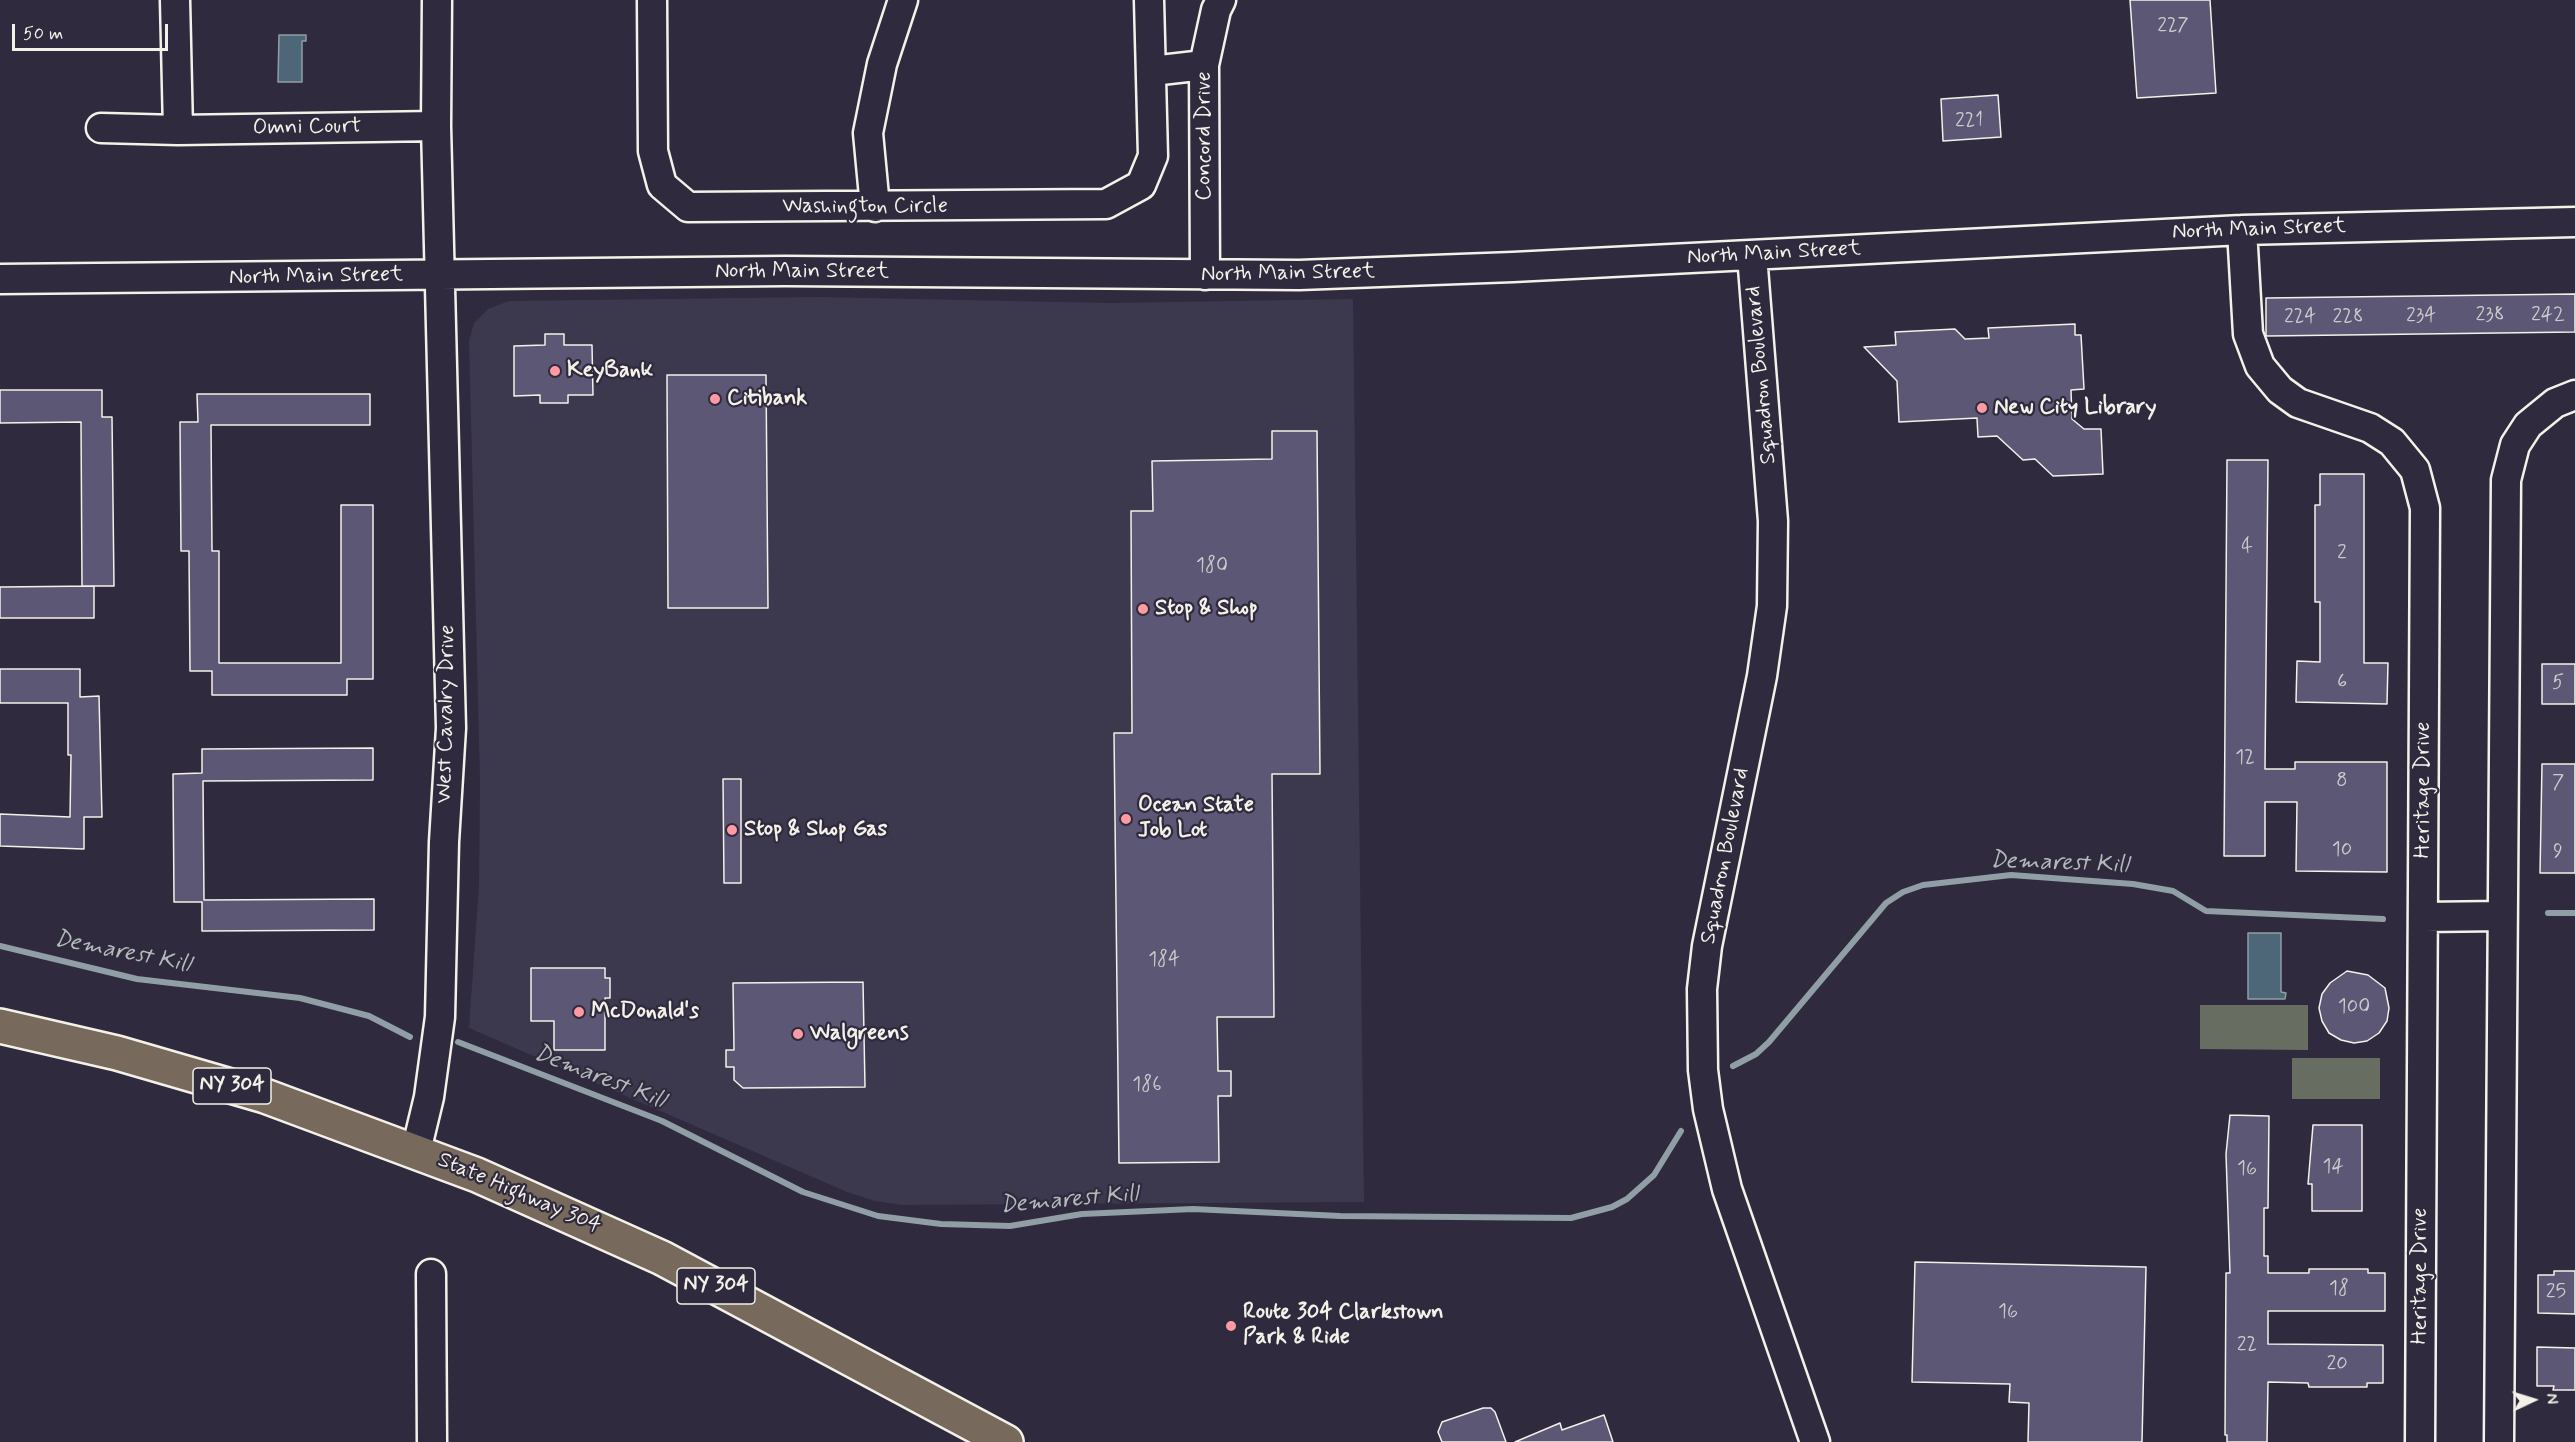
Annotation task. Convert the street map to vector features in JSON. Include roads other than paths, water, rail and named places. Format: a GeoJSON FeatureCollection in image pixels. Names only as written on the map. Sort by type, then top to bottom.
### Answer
{"type":"FeatureCollection","features":[{"type":"Feature","properties":{"kind":"main road","name":"State Highway 304"},"geometry":{"type":"LineString","coordinates":[[0,1026],[191,1073],[323,1116],[540,1201],[662,1258],[1006,1442]]}},
{"type":"Feature","properties":{"kind":"street"},"geometry":{"type":"LineString","coordinates":[[175,0],[178,130]]}},
{"type":"Feature","properties":{"kind":"street"},"geometry":{"type":"LineString","coordinates":[[437,0],[436,126],[441,275]]}},
{"type":"Feature","properties":{"kind":"street","name":"Washington Circle"},"geometry":{"type":"LineString","coordinates":[[652,0],[653,151],[662,184],[688,207],[1106,204],[1141,185],[1153,156],[1149,0]]}},
{"type":"Feature","properties":{"kind":"street"},"geometry":{"type":"LineString","coordinates":[[875,207],[868,133],[882,64],[903,0]]}},
{"type":"Feature","properties":{"kind":"street","name":"Concord Drive"},"geometry":{"type":"LineString","coordinates":[[1205,275],[1204,65],[1216,10],[1221,0]]}},
{"type":"Feature","properties":{"kind":"street"},"geometry":{"type":"LineString","coordinates":[[1152,71],[1204,65]]}},
{"type":"Feature","properties":{"kind":"street","name":"Omni Court"},"geometry":{"type":"LineString","coordinates":[[101,128],[178,130],[436,126]]}},
{"type":"Feature","properties":{"kind":"street","name":"North Main Street"},"geometry":{"type":"LineString","coordinates":[[0,279],[785,271],[1205,275],[1360,273],[2242,230],[2575,222]]}},
{"type":"Feature","properties":{"kind":"street","name":"Heritage Drive"},"geometry":{"type":"LineString","coordinates":[[2242,230],[2248,334],[2255,356],[2266,374],[2280,390],[2298,403],[2370,428],[2392,442],[2410,461],[2420,480],[2426,527],[2420,1442]]}},
{"type":"Feature","properties":{"kind":"street","name":"Squadron Boulevard"},"geometry":{"type":"LineString","coordinates":[[1752,255],[1773,521],[1774,583],[1762,676],[1707,945],[1702,988],[1703,1070],[1708,1109],[1727,1189],[1815,1442]]}},
{"type":"Feature","properties":{"kind":"street","name":"West Cavalry Drive"},"geometry":{"type":"LineString","coordinates":[[416,1151],[429,1097],[440,1017],[444,842],[451,728],[441,275]]}},
{"type":"Feature","properties":{"kind":"street"},"geometry":{"type":"LineString","coordinates":[[2499,1442],[2506,480],[2515,445],[2528,425],[2555,403],[2575,395]]}},
{"type":"Feature","properties":{"kind":"street"},"geometry":{"type":"LineString","coordinates":[[2424,917],[2502,916]]}},
{"type":"Feature","properties":{"kind":"street"},"geometry":{"type":"LineString","coordinates":[[431,1274],[432,1442]]}},
{"type":"Feature","properties":{"kind":"water"},"geometry":{"type":"Polygon","coordinates":[[[279,35],[306,35],[306,41],[302,41],[302,82],[278,82],[279,35]]]}},
{"type":"Feature","properties":{"kind":"water"},"geometry":{"type":"Polygon","coordinates":[[[2248,933],[2281,933],[2281,992],[2286,993],[2285,999],[2248,999],[2248,933]]]}},
{"type":"Feature","properties":{"kind":"waterway","name":"Demarest Kill"},"geometry":{"type":"LineString","coordinates":[[1733,1066],[1756,1054],[1769,1042],[1886,903],[1903,892],[1923,885],[2011,875],[2133,884],[2173,891],[2206,911],[2383,919]]}},
{"type":"Feature","properties":{"kind":"waterway","name":"Demarest Kill"},"geometry":{"type":"LineString","coordinates":[[2548,913],[2575,913]]}},
{"type":"Feature","properties":{"kind":"waterway","name":"Demarest Kill"},"geometry":{"type":"LineString","coordinates":[[0,946],[137,979],[300,998],[369,1016],[410,1037]]}},
{"type":"Feature","properties":{"kind":"waterway","name":"Demarest Kill"},"geometry":{"type":"LineString","coordinates":[[458,1042],[662,1121],[803,1192],[878,1216],[941,1224],[1010,1226],[1082,1214],[1193,1209],[1340,1216],[1571,1218],[1612,1207],[1627,1199],[1654,1175],[1681,1131]]}},
{"type":"Feature","properties":{"kind":"place","name":"KeyBank"},"geometry":{"type":"Point","coordinates":[555,371]}},
{"type":"Feature","properties":{"kind":"place","name":"Citibank"},"geometry":{"type":"Point","coordinates":[715,399]}},
{"type":"Feature","properties":{"kind":"place","name":"New City Library"},"geometry":{"type":"Point","coordinates":[1982,408]}},
{"type":"Feature","properties":{"kind":"place","name":"Stop & Shop"},"geometry":{"type":"Point","coordinates":[1143,609]}},
{"type":"Feature","properties":{"kind":"place","name":"Ocean State Job Lot"},"geometry":{"type":"Point","coordinates":[1126,819]}},
{"type":"Feature","properties":{"kind":"place","name":"Stop & Shop Gas"},"geometry":{"type":"Point","coordinates":[732,830]}},
{"type":"Feature","properties":{"kind":"place","name":"McDonald's"},"geometry":{"type":"Point","coordinates":[579,1012]}},
{"type":"Feature","properties":{"kind":"place","name":"Walgreens"},"geometry":{"type":"Point","coordinates":[798,1034]}},
{"type":"Feature","properties":{"kind":"place","name":"Route 304 Clarkstown Park & Ride"},"geometry":{"type":"Point","coordinates":[1231,1326]}}]}
